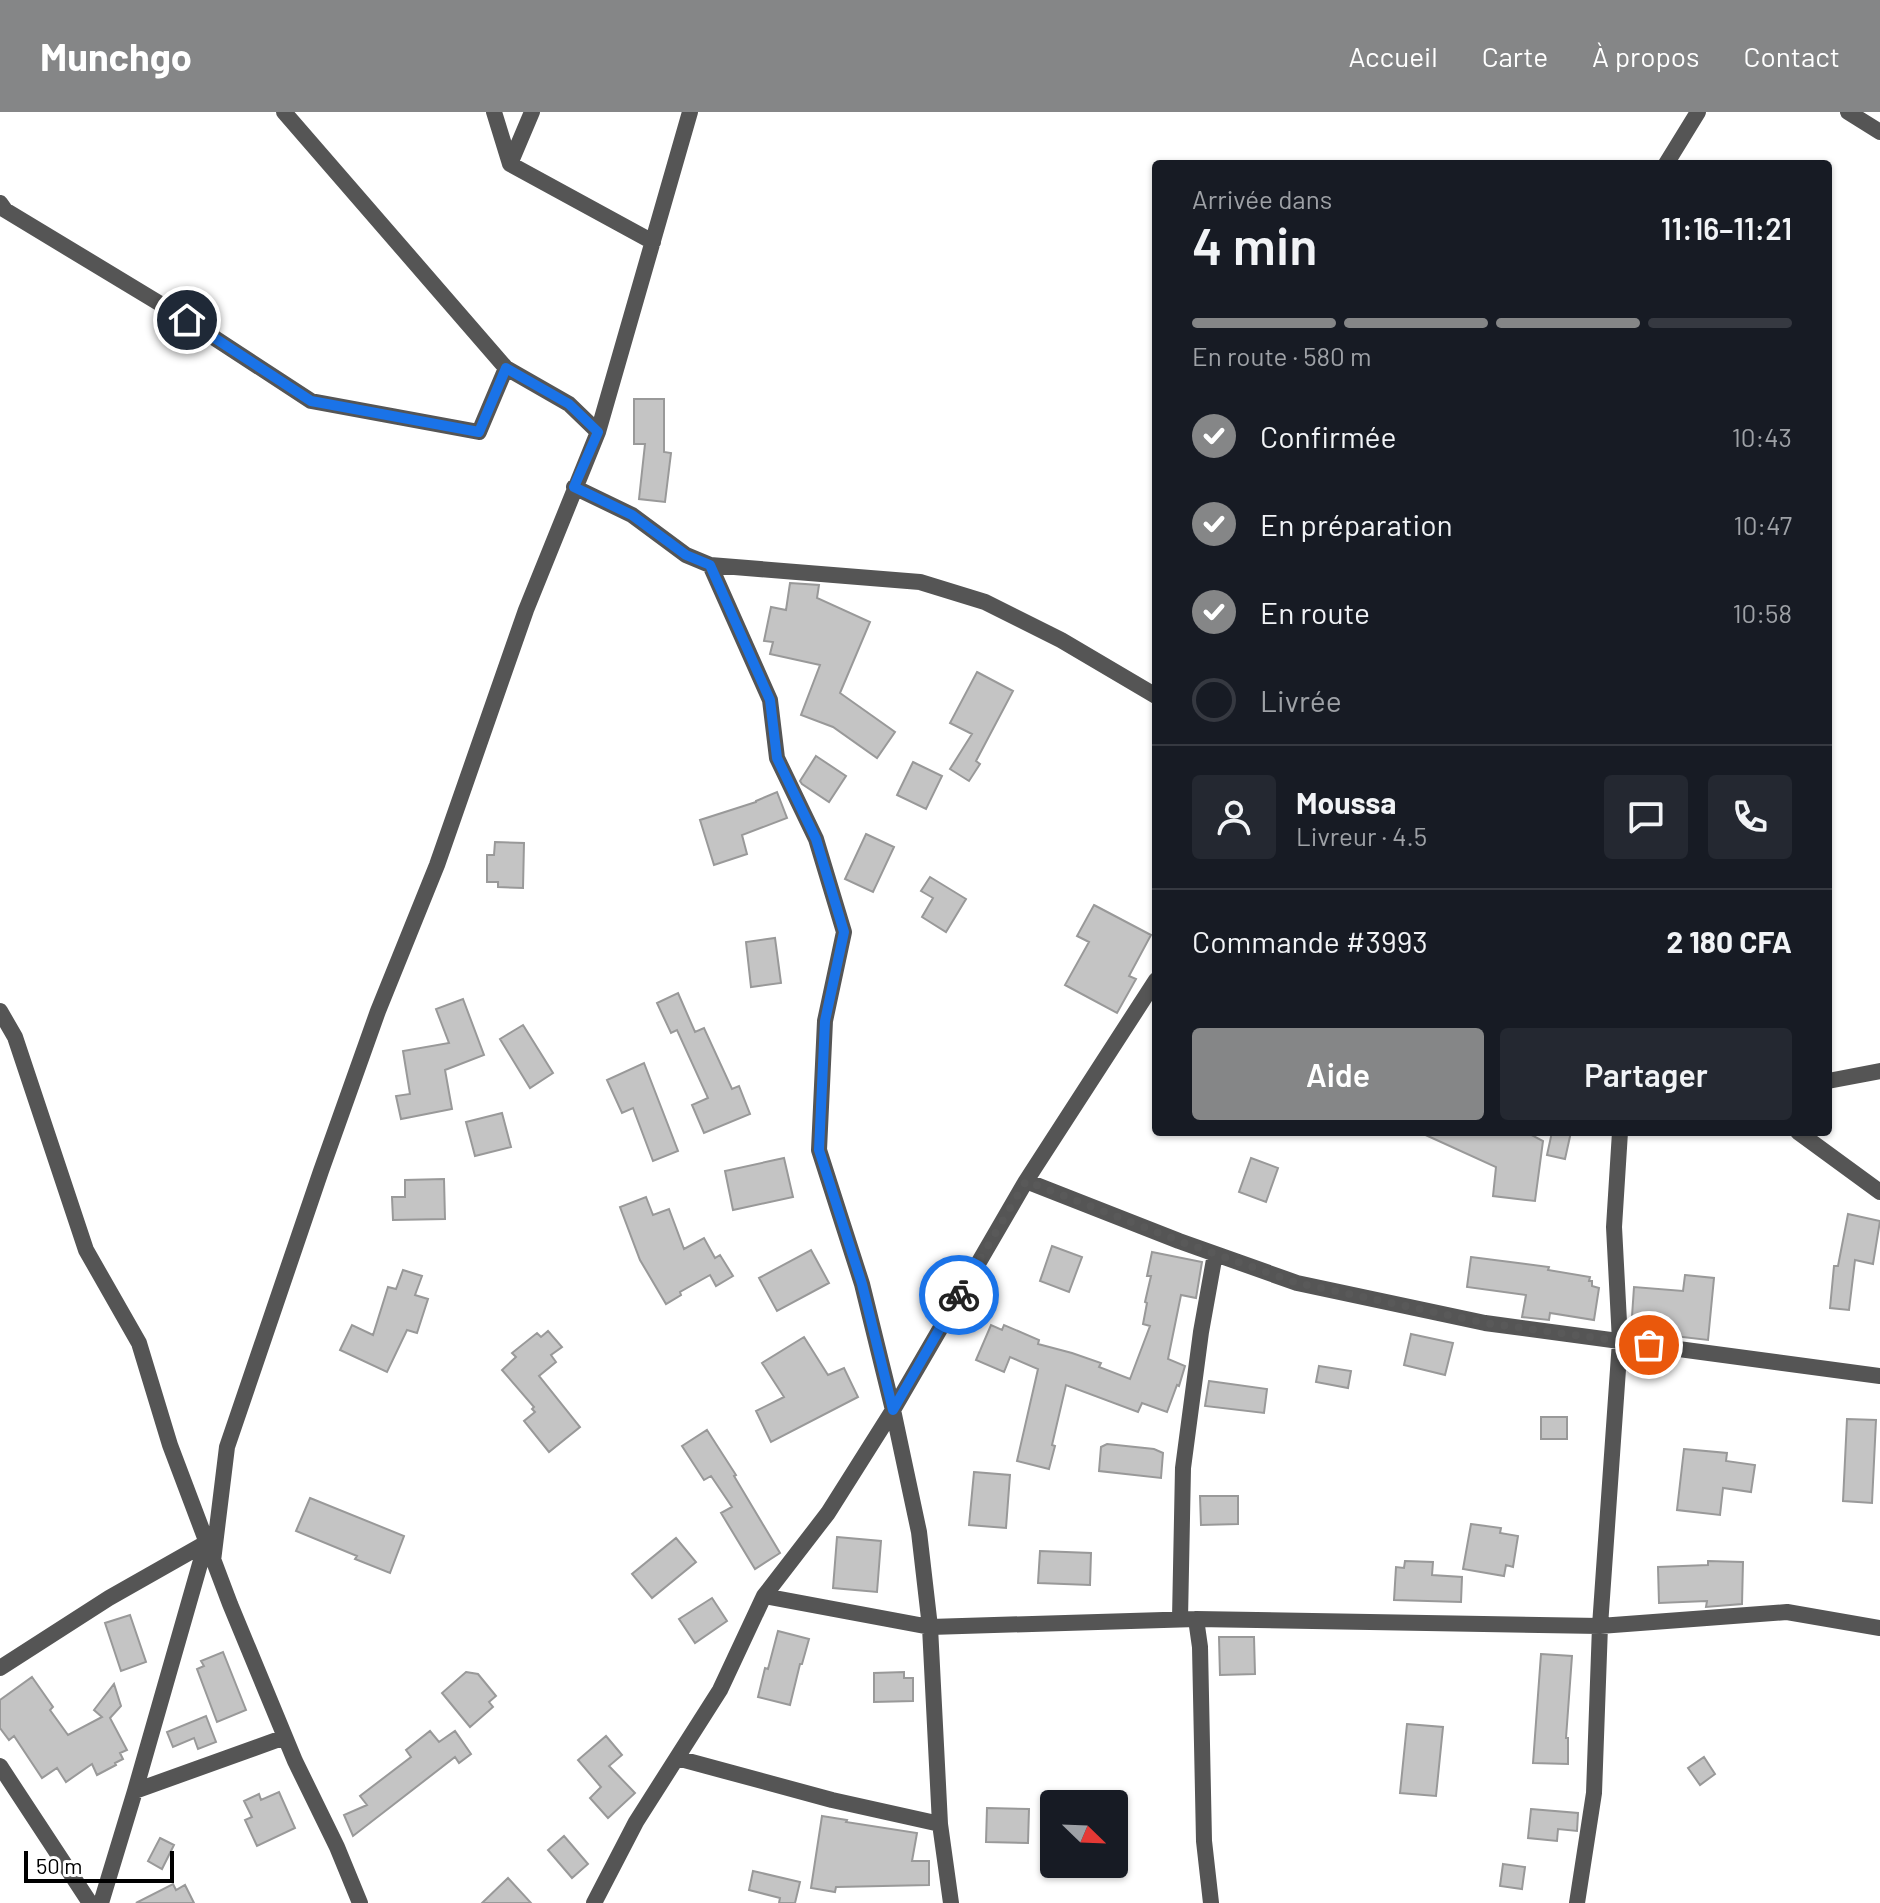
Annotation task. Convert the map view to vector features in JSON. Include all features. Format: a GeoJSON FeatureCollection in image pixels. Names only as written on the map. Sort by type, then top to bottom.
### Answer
{"type":"FeatureCollection","features":[{"type":"Feature","properties":{"kind":"street"},"geometry":{"type":"LineString","coordinates":[[284,112],[506,368],[569,404],[598,432]]}},
{"type":"Feature","properties":{"kind":"street"},"geometry":{"type":"LineString","coordinates":[[494,112],[510,164],[653,242]]}},
{"type":"Feature","properties":{"kind":"street"},"geometry":{"type":"LineString","coordinates":[[510,164],[532,112]]}},
{"type":"Feature","properties":{"kind":"street"},"geometry":{"type":"LineString","coordinates":[[213,1561],[227,1447],[378,1011],[437,865],[526,610],[598,432],[690,112]]}},
{"type":"Feature","properties":{"kind":"street"},"geometry":{"type":"LineString","coordinates":[[1668,160],[1698,112]]}},
{"type":"Feature","properties":{"kind":"street"},"geometry":{"type":"LineString","coordinates":[[1848,112],[1880,132]]}},
{"type":"Feature","properties":{"kind":"street"},"geometry":{"type":"LineString","coordinates":[[0,203],[5,210],[187,320],[311,401],[479,432],[506,368]]}},
{"type":"Feature","properties":{"kind":"street"},"geometry":{"type":"LineString","coordinates":[[574,487],[632,515],[686,555],[710,565],[920,582],[985,602],[1061,640],[1152,694]]}},
{"type":"Feature","properties":{"kind":"street"},"geometry":{"type":"LineString","coordinates":[[710,565],[770,700],[777,758],[816,839],[844,932],[825,1021],[819,1150],[862,1284],[919,1532],[930,1627],[940,1824],[951,1903]]}},
{"type":"Feature","properties":{"kind":"street"},"geometry":{"type":"LineString","coordinates":[[594,1903],[636,1822],[720,1690],[764,1596],[828,1513],[893,1410],[1026,1181],[1152,986]]}},
{"type":"Feature","properties":{"kind":"street"},"geometry":{"type":"LineString","coordinates":[[0,1011],[15,1037],[86,1250],[139,1343],[170,1445],[206,1543],[285,1737],[337,1847],[354,1901]]}},
{"type":"Feature","properties":{"kind":"street"},"geometry":{"type":"LineString","coordinates":[[1832,1080],[1880,1071]]}},
{"type":"Feature","properties":{"kind":"street"},"geometry":{"type":"LineString","coordinates":[[1577,1903],[1594,1793],[1600,1626],[1620,1341],[1614,1227],[1620,1136]]}},
{"type":"Feature","properties":{"kind":"street"},"geometry":{"type":"LineString","coordinates":[[1803,1136],[1880,1192]]}},
{"type":"Feature","properties":{"kind":"street"},"geometry":{"type":"LineString","coordinates":[[1026,1181],[1215,1254],[1313,1287],[1485,1323],[1880,1376]]}},
{"type":"Feature","properties":{"kind":"street"},"geometry":{"type":"LineString","coordinates":[[1211,1903],[1204,1841],[1200,1647],[1188,1619],[1183,1468],[1215,1254]]}},
{"type":"Feature","properties":{"kind":"street"},"geometry":{"type":"LineString","coordinates":[[0,1668],[109,1598],[206,1543]]}},
{"type":"Feature","properties":{"kind":"street"},"geometry":{"type":"LineString","coordinates":[[101,1903],[206,1543]]}},
{"type":"Feature","properties":{"kind":"street"},"geometry":{"type":"LineString","coordinates":[[764,1596],[930,1627],[1188,1619],[1600,1626],[1787,1612],[1880,1628]]}},
{"type":"Feature","properties":{"kind":"street"},"geometry":{"type":"LineString","coordinates":[[135,1791],[285,1737]]}},
{"type":"Feature","properties":{"kind":"street"},"geometry":{"type":"LineString","coordinates":[[677,1758],[832,1800],[940,1824]]}},
{"type":"Feature","properties":{"kind":"street"},"geometry":{"type":"LineString","coordinates":[[0,1766],[90,1903]]}},
{"type":"Feature","properties":{"kind":"building"},"geometry":{"type":"Polygon","coordinates":[[[634,399],[664,399],[664,452],[671,453],[665,502],[639,499],[645,444],[634,444],[634,399]]]}},
{"type":"Feature","properties":{"kind":"building"},"geometry":{"type":"Polygon","coordinates":[[[790,583],[819,585],[817,598],[870,622],[840,693],[895,732],[877,758],[833,727],[801,715],[820,665],[770,654],[773,642],[764,641],[771,607],[786,610],[790,583]]]}},
{"type":"Feature","properties":{"kind":"building"},"geometry":{"type":"Polygon","coordinates":[[[977,672],[1013,691],[976,761],[980,764],[969,781],[950,769],[972,734],[950,723],[977,672]]]}},
{"type":"Feature","properties":{"kind":"building"},"geometry":{"type":"Polygon","coordinates":[[[816,756],[846,776],[829,802],[800,781],[816,756]]]}},
{"type":"Feature","properties":{"kind":"building"},"geometry":{"type":"Polygon","coordinates":[[[913,762],[942,776],[926,809],[897,795],[913,762]]]}},
{"type":"Feature","properties":{"kind":"building"},"geometry":{"type":"Polygon","coordinates":[[[777,792],[787,818],[742,835],[747,854],[714,865],[700,820],[777,792]]]}},
{"type":"Feature","properties":{"kind":"building"},"geometry":{"type":"Polygon","coordinates":[[[866,834],[894,847],[873,892],[845,879],[866,834]]]}},
{"type":"Feature","properties":{"kind":"building"},"geometry":{"type":"Polygon","coordinates":[[[495,842],[524,843],[523,888],[498,887],[498,882],[487,882],[487,855],[494,855],[495,842]]]}},
{"type":"Feature","properties":{"kind":"building"},"geometry":{"type":"Polygon","coordinates":[[[930,877],[966,899],[946,932],[922,917],[933,898],[921,891],[930,877]]]}},
{"type":"Feature","properties":{"kind":"building"},"geometry":{"type":"Polygon","coordinates":[[[1094,905],[1151,935],[1129,976],[1136,979],[1117,1013],[1065,985],[1089,942],[1077,936],[1094,905]]]}},
{"type":"Feature","properties":{"kind":"building"},"geometry":{"type":"Polygon","coordinates":[[[775,938],[781,983],[751,987],[746,942],[775,938]]]}},
{"type":"Feature","properties":{"kind":"building"},"geometry":{"type":"Polygon","coordinates":[[[678,993],[695,1032],[704,1028],[732,1089],[739,1086],[750,1114],[704,1133],[692,1105],[708,1098],[677,1030],[671,1033],[657,1003],[678,993]]]}},
{"type":"Feature","properties":{"kind":"building"},"geometry":{"type":"Polygon","coordinates":[[[463,999],[484,1055],[445,1070],[452,1109],[401,1119],[396,1096],[410,1094],[403,1051],[449,1043],[436,1009],[463,999]]]}},
{"type":"Feature","properties":{"kind":"building"},"geometry":{"type":"Polygon","coordinates":[[[523,1025],[553,1073],[530,1088],[500,1039],[523,1025]]]}},
{"type":"Feature","properties":{"kind":"building"},"geometry":{"type":"Polygon","coordinates":[[[644,1063],[678,1151],[653,1161],[633,1108],[622,1113],[607,1080],[644,1063]]]}},
{"type":"Feature","properties":{"kind":"building"},"geometry":{"type":"Polygon","coordinates":[[[502,1113],[511,1147],[475,1156],[466,1122],[502,1113]]]}},
{"type":"Feature","properties":{"kind":"building"},"geometry":{"type":"Polygon","coordinates":[[[1428,1136],[1534,1136],[1543,1141],[1535,1201],[1493,1196],[1496,1167],[1428,1136]]]}},
{"type":"Feature","properties":{"kind":"building"},"geometry":{"type":"Polygon","coordinates":[[[1551,1136],[1570,1136],[1565,1159],[1547,1155],[1551,1136]]]}},
{"type":"Feature","properties":{"kind":"building"},"geometry":{"type":"Polygon","coordinates":[[[784,1158],[793,1197],[733,1210],[725,1171],[784,1158]]]}},
{"type":"Feature","properties":{"kind":"building"},"geometry":{"type":"Polygon","coordinates":[[[1251,1158],[1278,1168],[1266,1202],[1239,1192],[1251,1158]]]}},
{"type":"Feature","properties":{"kind":"building"},"geometry":{"type":"Polygon","coordinates":[[[444,1179],[445,1219],[393,1220],[392,1197],[405,1197],[405,1180],[444,1179]]]}},
{"type":"Feature","properties":{"kind":"building"},"geometry":{"type":"Polygon","coordinates":[[[646,1197],[653,1215],[669,1209],[684,1249],[704,1238],[715,1258],[720,1255],[733,1276],[716,1286],[710,1275],[666,1304],[640,1260],[620,1207],[646,1197]]]}},
{"type":"Feature","properties":{"kind":"building"},"geometry":{"type":"Polygon","coordinates":[[[1848,1214],[1880,1221],[1873,1264],[1855,1260],[1849,1310],[1830,1308],[1834,1266],[1838,1266],[1848,1214]]]}},
{"type":"Feature","properties":{"kind":"building"},"geometry":{"type":"Polygon","coordinates":[[[1052,1246],[1082,1257],[1069,1292],[1040,1281],[1052,1246]]]}},
{"type":"Feature","properties":{"kind":"building"},"geometry":{"type":"Polygon","coordinates":[[[811,1250],[829,1283],[777,1311],[759,1278],[811,1250]]]}},
{"type":"Feature","properties":{"kind":"building"},"geometry":{"type":"Polygon","coordinates":[[[1152,1252],[1202,1262],[1196,1298],[1181,1295],[1168,1359],[1185,1366],[1167,1412],[1142,1403],[1138,1412],[1066,1385],[1049,1469],[1017,1461],[1038,1369],[1010,1357],[1004,1372],[976,1360],[991,1325],[1002,1330],[1004,1325],[1039,1340],[1038,1344],[1101,1363],[1099,1367],[1130,1379],[1150,1326],[1143,1324],[1152,1252]]]}},
{"type":"Feature","properties":{"kind":"building"},"geometry":{"type":"Polygon","coordinates":[[[1471,1257],[1549,1267],[1548,1270],[1590,1277],[1592,1286],[1599,1288],[1594,1320],[1550,1313],[1549,1320],[1522,1317],[1526,1295],[1467,1287],[1471,1257]]]}},
{"type":"Feature","properties":{"kind":"building"},"geometry":{"type":"Polygon","coordinates":[[[403,1270],[422,1276],[415,1295],[428,1299],[417,1333],[407,1330],[387,1372],[340,1350],[352,1325],[373,1335],[388,1287],[396,1289],[403,1270]]]}},
{"type":"Feature","properties":{"kind":"building"},"geometry":{"type":"Polygon","coordinates":[[[1685,1275],[1714,1278],[1708,1340],[1631,1331],[1634,1287],[1683,1291],[1685,1275]]]}},
{"type":"Feature","properties":{"kind":"building"},"geometry":{"type":"Polygon","coordinates":[[[548,1331],[562,1347],[551,1355],[556,1362],[539,1376],[580,1427],[549,1452],[524,1421],[535,1412],[534,1407],[502,1370],[516,1357],[512,1353],[537,1333],[541,1337],[548,1331]]]}},
{"type":"Feature","properties":{"kind":"building"},"geometry":{"type":"Polygon","coordinates":[[[1411,1334],[1453,1343],[1445,1375],[1404,1365],[1411,1334]]]}},
{"type":"Feature","properties":{"kind":"building"},"geometry":{"type":"Polygon","coordinates":[[[804,1337],[828,1375],[844,1368],[858,1397],[771,1442],[756,1411],[784,1397],[762,1363],[804,1337]]]}},
{"type":"Feature","properties":{"kind":"building"},"geometry":{"type":"Polygon","coordinates":[[[1319,1366],[1351,1371],[1348,1388],[1316,1382],[1319,1366]]]}},
{"type":"Feature","properties":{"kind":"building"},"geometry":{"type":"Polygon","coordinates":[[[1209,1381],[1267,1389],[1264,1413],[1205,1406],[1209,1381]]]}},
{"type":"Feature","properties":{"kind":"building"},"geometry":{"type":"Polygon","coordinates":[[[1541,1417],[1567,1417],[1567,1439],[1541,1439],[1541,1417]]]}},
{"type":"Feature","properties":{"kind":"building"},"geometry":{"type":"Polygon","coordinates":[[[1847,1419],[1876,1420],[1872,1503],[1843,1501],[1847,1419]]]}},
{"type":"Feature","properties":{"kind":"building"},"geometry":{"type":"Polygon","coordinates":[[[707,1430],[780,1553],[755,1569],[721,1513],[732,1507],[711,1476],[704,1480],[682,1446],[707,1430]]]}},
{"type":"Feature","properties":{"kind":"building"},"geometry":{"type":"Polygon","coordinates":[[[1107,1444],[1154,1449],[1163,1453],[1161,1478],[1099,1471],[1101,1447],[1107,1444]]]}},
{"type":"Feature","properties":{"kind":"building"},"geometry":{"type":"Polygon","coordinates":[[[1684,1449],[1727,1453],[1726,1461],[1755,1465],[1751,1492],[1723,1488],[1720,1515],[1677,1510],[1684,1449]]]}},
{"type":"Feature","properties":{"kind":"building"},"geometry":{"type":"Polygon","coordinates":[[[974,1472],[1010,1475],[1006,1528],[969,1525],[974,1472]]]}},
{"type":"Feature","properties":{"kind":"building"},"geometry":{"type":"Polygon","coordinates":[[[1200,1496],[1238,1496],[1238,1524],[1201,1525],[1200,1496]]]}},
{"type":"Feature","properties":{"kind":"building"},"geometry":{"type":"Polygon","coordinates":[[[310,1498],[404,1536],[390,1573],[296,1531],[310,1498]]]}},
{"type":"Feature","properties":{"kind":"building"},"geometry":{"type":"Polygon","coordinates":[[[1471,1524],[1501,1528],[1500,1533],[1518,1536],[1513,1567],[1506,1565],[1504,1576],[1463,1569],[1471,1524]]]}},
{"type":"Feature","properties":{"kind":"building"},"geometry":{"type":"Polygon","coordinates":[[[837,1537],[881,1541],[877,1592],[833,1588],[837,1537]]]}},
{"type":"Feature","properties":{"kind":"building"},"geometry":{"type":"Polygon","coordinates":[[[676,1538],[696,1562],[652,1598],[632,1574],[676,1538]]]}},
{"type":"Feature","properties":{"kind":"building"},"geometry":{"type":"Polygon","coordinates":[[[1040,1551],[1091,1553],[1090,1585],[1038,1583],[1040,1551]]]}},
{"type":"Feature","properties":{"kind":"building"},"geometry":{"type":"Polygon","coordinates":[[[1405,1561],[1433,1562],[1432,1575],[1462,1577],[1461,1602],[1394,1600],[1396,1567],[1404,1568],[1405,1561]]]}},
{"type":"Feature","properties":{"kind":"building"},"geometry":{"type":"Polygon","coordinates":[[[1708,1561],[1743,1562],[1742,1604],[1706,1607],[1707,1601],[1659,1603],[1658,1567],[1708,1565],[1708,1561]]]}},
{"type":"Feature","properties":{"kind":"building"},"geometry":{"type":"Polygon","coordinates":[[[712,1598],[727,1621],[695,1643],[679,1619],[712,1598]]]}},
{"type":"Feature","properties":{"kind":"building"},"geometry":{"type":"Polygon","coordinates":[[[130,1615],[146,1662],[121,1671],[105,1623],[130,1615]]]}},
{"type":"Feature","properties":{"kind":"building"},"geometry":{"type":"Polygon","coordinates":[[[778,1631],[809,1639],[790,1705],[758,1697],[778,1631]]]}},
{"type":"Feature","properties":{"kind":"building"},"geometry":{"type":"Polygon","coordinates":[[[1219,1637],[1254,1637],[1255,1674],[1220,1675],[1219,1637]]]}},
{"type":"Feature","properties":{"kind":"building"},"geometry":{"type":"Polygon","coordinates":[[[223,1652],[246,1710],[217,1722],[197,1669],[204,1666],[201,1661],[223,1652]]]}},
{"type":"Feature","properties":{"kind":"building"},"geometry":{"type":"Polygon","coordinates":[[[1541,1654],[1572,1656],[1566,1738],[1568,1764],[1533,1763],[1541,1654]]]}},
{"type":"Feature","properties":{"kind":"building"},"geometry":{"type":"Polygon","coordinates":[[[466,1672],[478,1674],[496,1696],[489,1702],[493,1707],[470,1727],[442,1693],[466,1672]]]}},
{"type":"Feature","properties":{"kind":"building"},"geometry":{"type":"Polygon","coordinates":[[[904,1672],[904,1678],[913,1678],[913,1701],[874,1702],[874,1673],[904,1672]]]}},
{"type":"Feature","properties":{"kind":"building"},"geometry":{"type":"Polygon","coordinates":[[[32,1677],[68,1735],[102,1717],[94,1710],[114,1684],[121,1706],[110,1718],[127,1750],[120,1753],[123,1759],[97,1775],[92,1764],[66,1782],[57,1768],[42,1778],[14,1736],[9,1740],[0,1728],[0,1700],[32,1677]]]}},
{"type":"Feature","properties":{"kind":"building"},"geometry":{"type":"Polygon","coordinates":[[[206,1716],[216,1742],[198,1749],[194,1738],[173,1747],[167,1732],[206,1716]]]}},
{"type":"Feature","properties":{"kind":"building"},"geometry":{"type":"Polygon","coordinates":[[[1407,1724],[1443,1727],[1436,1796],[1400,1793],[1407,1724]]]}},
{"type":"Feature","properties":{"kind":"building"},"geometry":{"type":"Polygon","coordinates":[[[430,1731],[439,1742],[455,1731],[471,1754],[459,1763],[455,1757],[353,1836],[344,1815],[367,1805],[360,1796],[411,1757],[406,1750],[430,1731]]]}},
{"type":"Feature","properties":{"kind":"building"},"geometry":{"type":"Polygon","coordinates":[[[606,1736],[622,1755],[609,1766],[635,1793],[608,1818],[590,1798],[601,1787],[578,1760],[606,1736]]]}},
{"type":"Feature","properties":{"kind":"building"},"geometry":{"type":"Polygon","coordinates":[[[1704,1757],[1715,1774],[1700,1785],[1688,1768],[1704,1757]]]}},
{"type":"Feature","properties":{"kind":"building"},"geometry":{"type":"Polygon","coordinates":[[[279,1792],[295,1828],[257,1846],[245,1820],[252,1817],[244,1801],[259,1794],[261,1800],[279,1792]]]}},
{"type":"Feature","properties":{"kind":"building"},"geometry":{"type":"Polygon","coordinates":[[[987,1808],[1029,1809],[1028,1843],[986,1842],[987,1808]]]}},
{"type":"Feature","properties":{"kind":"building"},"geometry":{"type":"Polygon","coordinates":[[[1531,1809],[1578,1813],[1577,1831],[1558,1829],[1557,1841],[1528,1838],[1531,1809]]]}},
{"type":"Feature","properties":{"kind":"building"},"geometry":{"type":"Polygon","coordinates":[[[822,1816],[917,1833],[912,1861],[929,1861],[929,1885],[836,1887],[835,1892],[811,1888],[822,1816]]]}},
{"type":"Feature","properties":{"kind":"building"},"geometry":{"type":"Polygon","coordinates":[[[564,1836],[588,1864],[572,1878],[548,1850],[564,1836]]]}},
{"type":"Feature","properties":{"kind":"building"},"geometry":{"type":"Polygon","coordinates":[[[160,1838],[174,1845],[162,1869],[148,1861],[160,1838]]]}},
{"type":"Feature","properties":{"kind":"building"},"geometry":{"type":"Polygon","coordinates":[[[1503,1864],[1525,1867],[1522,1889],[1500,1886],[1503,1864]]]}},
{"type":"Feature","properties":{"kind":"building"},"geometry":{"type":"Polygon","coordinates":[[[753,1871],[800,1882],[795,1903],[779,1903],[780,1898],[749,1890],[753,1871]]]}},
{"type":"Feature","properties":{"kind":"building"},"geometry":{"type":"Polygon","coordinates":[[[508,1878],[531,1903],[482,1903],[508,1878]]]}},
{"type":"Feature","properties":{"kind":"building"},"geometry":{"type":"Polygon","coordinates":[[[173,1884],[176,1890],[185,1885],[194,1903],[136,1903],[173,1884]]]}},
{"type":"Feature","properties":{"kind":"way so far"},"geometry":{"type":"LineString","coordinates":[[959,1295],[1026,1181],[1297,1283],[1485,1323],[1649,1345]]}},
{"type":"Feature","properties":{"kind":"route"},"geometry":{"type":"LineString","coordinates":[[187,320],[311,401],[479,432],[506,368],[569,404],[598,432],[574,487],[632,515],[686,555],[710,565],[770,700],[777,758],[816,839],[844,932],[825,1021],[819,1150],[862,1284],[893,1410],[959,1295]]}}]}
